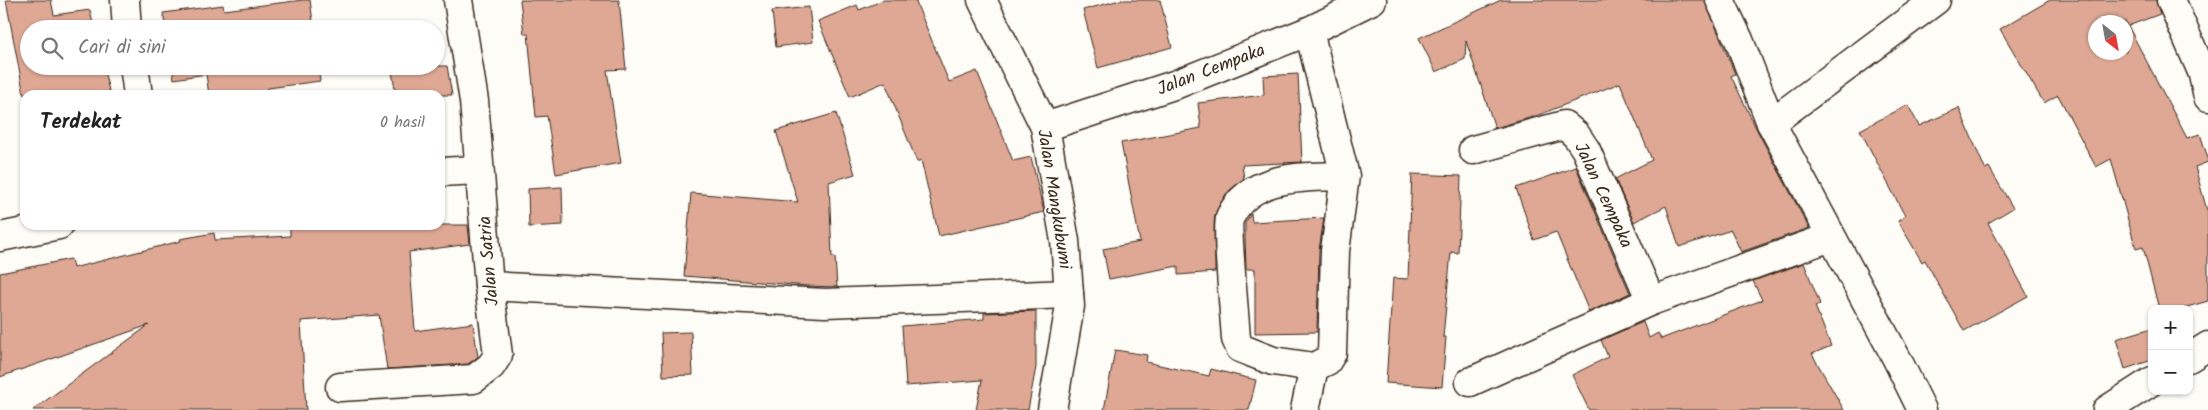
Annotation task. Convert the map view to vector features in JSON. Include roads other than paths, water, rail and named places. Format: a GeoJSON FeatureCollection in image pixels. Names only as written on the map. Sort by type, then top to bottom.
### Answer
{"type":"FeatureCollection","features":[{"type":"Feature","properties":{"kind":"street"},"geometry":{"type":"LineString","coordinates":[[125,0],[126,20]]}},
{"type":"Feature","properties":{"kind":"street","name":"Jalan Satria"},"geometry":{"type":"LineString","coordinates":[[340,387],[474,379],[491,366],[498,355],[489,286],[474,101],[458,0]]}},
{"type":"Feature","properties":{"kind":"street","name":"Jalan Mangkubumi"},"geometry":{"type":"LineString","coordinates":[[982,0],[1045,127],[1065,241],[1070,306],[1052,410]]}},
{"type":"Feature","properties":{"kind":"street","name":"Jalan Cempaka"},"geometry":{"type":"LineString","coordinates":[[1045,127],[1176,84],[1309,31],[1372,0]]}},
{"type":"Feature","properties":{"kind":"street"},"geometry":{"type":"LineString","coordinates":[[1720,0],[1740,40],[1772,124],[1898,359],[1922,410]]}},
{"type":"Feature","properties":{"kind":"street"},"geometry":{"type":"LineString","coordinates":[[1772,124],[1936,0]]}},
{"type":"Feature","properties":{"kind":"street"},"geometry":{"type":"LineString","coordinates":[[2171,0],[2203,74],[2208,97]]}},
{"type":"Feature","properties":{"kind":"street"},"geometry":{"type":"LineString","coordinates":[[1309,31],[1345,176],[1335,251],[1332,353],[1327,361],[1314,367],[1273,361],[1240,348],[1237,343],[1229,219],[1242,199],[1258,187],[1283,180],[1345,176]]}},
{"type":"Feature","properties":{"kind":"street"},"geometry":{"type":"LineString","coordinates":[[135,75],[137,90]]}},
{"type":"Feature","properties":{"kind":"street","name":"Jalan Cempaka"},"geometry":{"type":"LineString","coordinates":[[1473,150],[1564,125],[1569,128],[1586,150],[1651,301]]}},
{"type":"Feature","properties":{"kind":"street"},"geometry":{"type":"LineString","coordinates":[[445,172],[479,170]]}},
{"type":"Feature","properties":{"kind":"street"},"geometry":{"type":"LineString","coordinates":[[0,237],[34,230]]}},
{"type":"Feature","properties":{"kind":"street"},"geometry":{"type":"LineString","coordinates":[[1470,382],[1651,301],[1831,237]]}},
{"type":"Feature","properties":{"kind":"street"},"geometry":{"type":"LineString","coordinates":[[489,286],[825,303],[1069,294]]}},
{"type":"Feature","properties":{"kind":"street"},"geometry":{"type":"LineString","coordinates":[[2193,355],[2208,346]]}},
{"type":"Feature","properties":{"kind":"street"},"geometry":{"type":"LineString","coordinates":[[1305,410],[1314,367]]}},
{"type":"Feature","properties":{"kind":"street"},"geometry":{"type":"LineString","coordinates":[[2107,410],[2148,384]]}}]}
